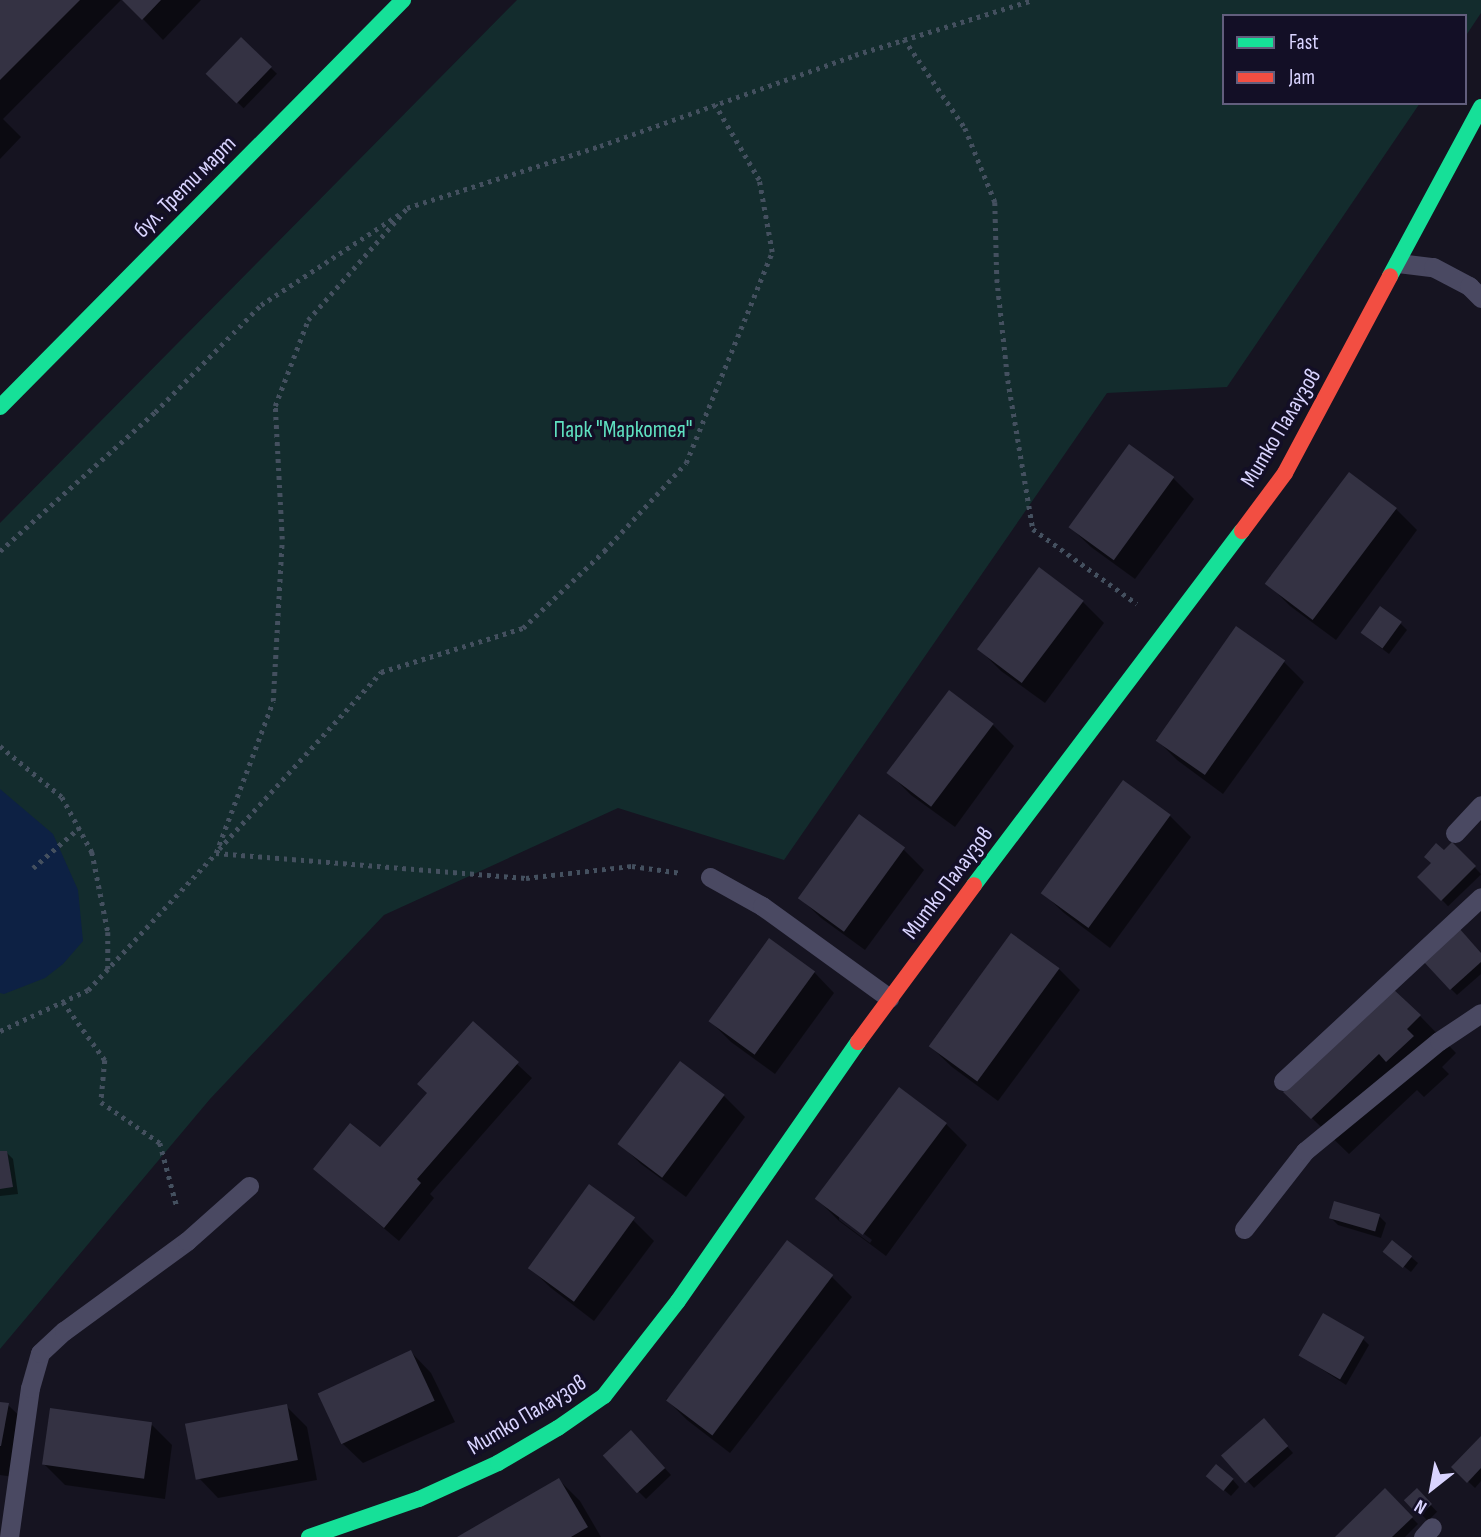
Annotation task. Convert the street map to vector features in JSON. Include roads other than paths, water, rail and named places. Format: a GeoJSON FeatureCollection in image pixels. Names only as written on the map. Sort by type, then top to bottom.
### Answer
{"type":"FeatureCollection","features":[{"type":"Feature","properties":{"kind":"street","name":"бул. Трети март"},"geometry":{"type":"LineString","coordinates":[[0,407],[403,0]]}},
{"type":"Feature","properties":{"kind":"street","name":"Митко Палаузов"},"geometry":{"type":"LineString","coordinates":[[309,1537],[419,1499],[498,1463],[558,1428],[604,1396],[678,1301],[889,998],[1285,473],[1481,107]]}},
{"type":"Feature","properties":{"kind":"lane"},"geometry":{"type":"LineString","coordinates":[[1398,263],[1433,267],[1469,286],[1481,298]]}},
{"type":"Feature","properties":{"kind":"lane"},"geometry":{"type":"LineString","coordinates":[[1455,833],[1481,805]]}},
{"type":"Feature","properties":{"kind":"lane"},"geometry":{"type":"LineString","coordinates":[[710,877],[762,906],[889,998]]}},
{"type":"Feature","properties":{"kind":"lane"},"geometry":{"type":"LineString","coordinates":[[1283,1081],[1481,897]]}},
{"type":"Feature","properties":{"kind":"lane"},"geometry":{"type":"LineString","coordinates":[[1244,1229],[1305,1151],[1439,1041],[1481,1013]]}},
{"type":"Feature","properties":{"kind":"lane"},"geometry":{"type":"LineString","coordinates":[[9,1537],[30,1388],[40,1353],[64,1331],[187,1241],[249,1186]]}},
{"type":"Feature","properties":{"kind":"water"},"geometry":{"type":"Polygon","coordinates":[[[0,789],[53,834],[78,890],[83,941],[63,964],[45,978],[4,994],[0,993],[0,789]]]}},
{"type":"Feature","properties":{"kind":"park label","name":"Парк \"Маркотея\""},"geometry":{"type":"Point","coordinates":[623,430]}}]}
